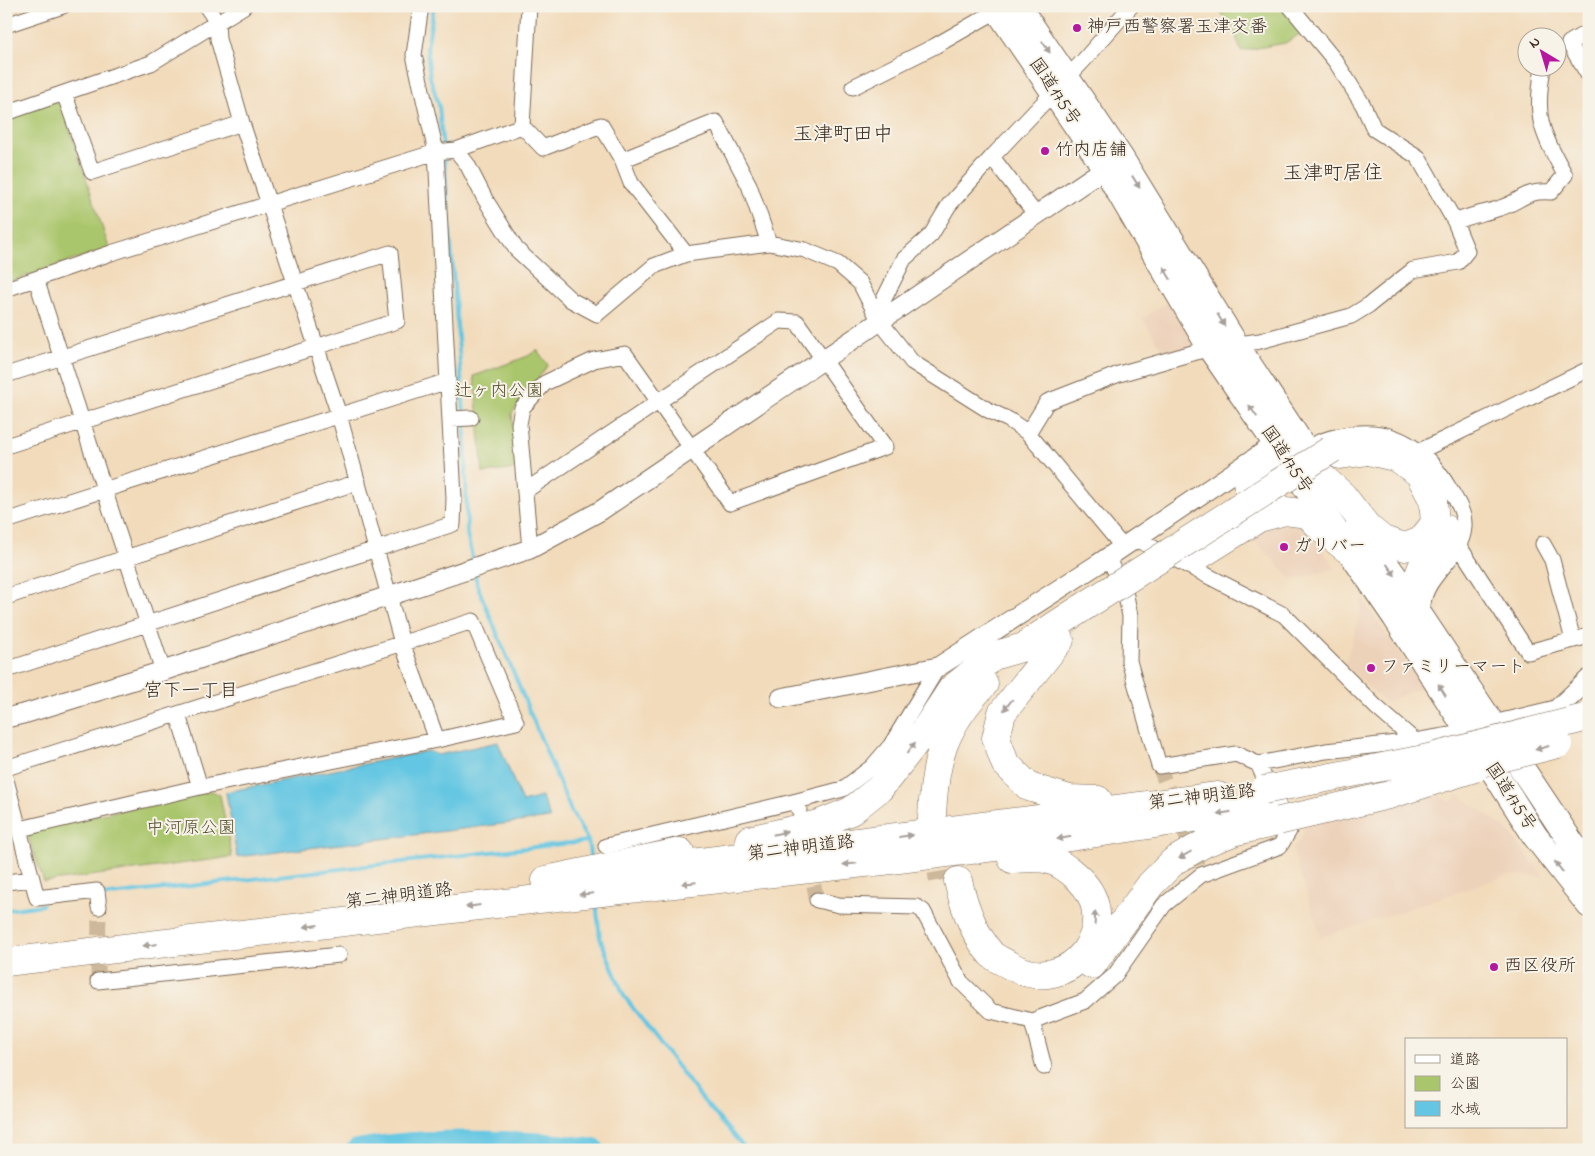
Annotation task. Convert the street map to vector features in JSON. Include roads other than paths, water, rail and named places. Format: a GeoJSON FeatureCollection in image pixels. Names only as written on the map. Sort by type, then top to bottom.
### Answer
{"type":"FeatureCollection","features":[{"type":"Feature","properties":{"kind":"highway","name":"国道175号"},"geometry":{"type":"LineString","coordinates":[[1004,7],[1061,85],[1236,345],[1347,549],[1395,617],[1535,836],[1589,905]]}},
{"type":"Feature","properties":{"kind":"highway","name":"国道175号"},"geometry":{"type":"LineString","coordinates":[[1113,163],[1210,348],[1290,447],[1324,479],[1416,607],[1589,869]]}},
{"type":"Feature","properties":{"kind":"highway"},"geometry":{"type":"LineString","coordinates":[[632,874],[728,845],[819,824],[851,811],[880,788],[952,689],[993,656],[1024,647],[1090,611],[1161,563],[1353,442],[1392,444],[1411,452],[1427,466],[1448,507],[1444,538],[1422,567],[1416,607]]}},
{"type":"Feature","properties":{"kind":"highway"},"geometry":{"type":"LineString","coordinates":[[1161,563],[1195,522],[1290,447]]}},
{"type":"Feature","properties":{"kind":"highway"},"geometry":{"type":"LineString","coordinates":[[1324,479],[1342,495],[1368,528],[1383,540],[1406,547],[1421,541],[1435,523],[1433,500],[1419,473],[1394,457],[1368,451],[1336,452]]}},
{"type":"Feature","properties":{"kind":"highway"},"geometry":{"type":"LineString","coordinates":[[1161,563],[1200,555],[1259,518],[1285,511],[1308,514],[1323,530],[1347,549]]}},
{"type":"Feature","properties":{"kind":"highway"},"geometry":{"type":"LineString","coordinates":[[1090,611],[1060,640],[1002,712],[996,738],[1004,763],[1029,787],[1069,799],[1110,800],[1132,807]]}},
{"type":"Feature","properties":{"kind":"highway"},"geometry":{"type":"LineString","coordinates":[[1024,647],[964,704],[942,744],[934,780],[940,817],[950,768],[960,736],[977,709],[1030,658],[1060,640]]}},
{"type":"Feature","properties":{"kind":"highway","name":"第二神明道路"},"geometry":{"type":"LineString","coordinates":[[6,944],[519,892],[546,880],[883,861],[1051,840],[1272,806],[1389,795],[1500,760],[1588,723]]}},
{"type":"Feature","properties":{"kind":"highway","name":"第二神明道路"},"geometry":{"type":"LineString","coordinates":[[6,962],[519,892],[632,874],[1132,807],[1272,806],[1424,759],[1588,723]]}},
{"type":"Feature","properties":{"kind":"highway"},"geometry":{"type":"LineString","coordinates":[[883,861],[923,867],[1043,857],[1061,864],[1088,887],[1096,907],[1094,936],[1077,962],[1059,972],[1043,976],[1018,969],[992,955],[950,881],[958,924],[969,947],[986,968],[1003,980],[1022,986],[1060,985],[1077,977],[1094,964],[1151,884],[1174,861],[1205,843],[1236,831],[1272,806]]}},
{"type":"Feature","properties":{"kind":"street"},"geometry":{"type":"LineString","coordinates":[[6,25],[63,6]]}},
{"type":"Feature","properties":{"kind":"street"},"geometry":{"type":"LineString","coordinates":[[206,6],[217,22],[218,39],[242,123],[339,415],[402,643],[437,740]]}},
{"type":"Feature","properties":{"kind":"street"},"geometry":{"type":"LineString","coordinates":[[6,113],[151,63],[244,6]]}},
{"type":"Feature","properties":{"kind":"street"},"geometry":{"type":"LineString","coordinates":[[6,670],[452,524],[454,498],[436,152],[414,54],[420,6]]}},
{"type":"Feature","properties":{"kind":"street"},"geometry":{"type":"LineString","coordinates":[[529,6],[522,126],[543,148],[601,125],[622,160],[631,183],[686,254]]}},
{"type":"Feature","properties":{"kind":"street"},"geometry":{"type":"LineString","coordinates":[[878,320],[884,299],[904,260],[931,236],[949,205],[1061,85],[1131,6]]}},
{"type":"Feature","properties":{"kind":"street"},"geometry":{"type":"LineString","coordinates":[[1028,433],[1048,402],[1119,374],[1210,348],[1260,342],[1351,316],[1369,305],[1413,270],[1458,262],[1466,252],[1455,222],[1418,158],[1374,129],[1363,105],[1336,62],[1290,6]]}},
{"type":"Feature","properties":{"kind":"street"},"geometry":{"type":"LineString","coordinates":[[853,87],[935,46],[1004,7]]}},
{"type":"Feature","properties":{"kind":"street"},"geometry":{"type":"LineString","coordinates":[[1568,44],[1589,32]]}},
{"type":"Feature","properties":{"kind":"street"},"geometry":{"type":"LineString","coordinates":[[1568,53],[1589,76]]}},
{"type":"Feature","properties":{"kind":"street"},"geometry":{"type":"LineString","coordinates":[[1455,222],[1474,213],[1500,208],[1535,191],[1551,192],[1565,175],[1542,131],[1538,98],[1541,78]]}},
{"type":"Feature","properties":{"kind":"street"},"geometry":{"type":"LineString","coordinates":[[64,93],[92,172],[242,123]]}},
{"type":"Feature","properties":{"kind":"street"},"geometry":{"type":"LineString","coordinates":[[622,160],[716,122],[749,185],[769,243]]}},
{"type":"Feature","properties":{"kind":"street"},"geometry":{"type":"LineString","coordinates":[[6,288],[436,152],[456,150],[522,126]]}},
{"type":"Feature","properties":{"kind":"street"},"geometry":{"type":"LineString","coordinates":[[456,150],[467,164],[485,200],[516,249],[571,300],[597,314],[654,266],[686,254],[769,243],[805,250],[838,264],[860,284],[878,320],[912,362],[1028,433],[1121,547],[1284,615],[1376,707],[1415,741]]}},
{"type":"Feature","properties":{"kind":"street"},"geometry":{"type":"LineString","coordinates":[[992,157],[1036,215]]}},
{"type":"Feature","properties":{"kind":"street"},"geometry":{"type":"LineString","coordinates":[[6,718],[163,671],[530,549],[600,511],[878,320],[1113,163]]}},
{"type":"Feature","properties":{"kind":"street"},"geometry":{"type":"LineString","coordinates":[[6,375],[390,253],[397,321],[6,446]]}},
{"type":"Feature","properties":{"kind":"street"},"geometry":{"type":"LineString","coordinates":[[36,278],[146,624],[163,671]]}},
{"type":"Feature","properties":{"kind":"street"},"geometry":{"type":"LineString","coordinates":[[525,491],[659,403],[779,321],[797,322],[885,448],[730,503],[692,448],[659,403],[625,354],[594,360],[545,383],[522,408],[519,424],[530,549]]}},
{"type":"Feature","properties":{"kind":"street"},"geometry":{"type":"LineString","coordinates":[[1420,451],[1586,375]]}},
{"type":"Feature","properties":{"kind":"street"},"geometry":{"type":"LineString","coordinates":[[6,521],[448,381]]}},
{"type":"Feature","properties":{"kind":"street"},"geometry":{"type":"LineString","coordinates":[[450,418],[471,418]]}},
{"type":"Feature","properties":{"kind":"street"},"geometry":{"type":"LineString","coordinates":[[782,698],[938,667],[1121,547],[1290,447],[1360,432],[1380,434],[1404,440],[1420,451],[1445,481],[1461,508],[1464,526],[1459,546],[1437,572],[1416,607]]}},
{"type":"Feature","properties":{"kind":"street"},"geometry":{"type":"LineString","coordinates":[[6,597],[358,482]]}},
{"type":"Feature","properties":{"kind":"street"},"geometry":{"type":"LineString","coordinates":[[1543,544],[1552,560],[1574,640]]}},
{"type":"Feature","properties":{"kind":"street"},"geometry":{"type":"LineString","coordinates":[[1459,546],[1528,652],[1589,636]]}},
{"type":"Feature","properties":{"kind":"street"},"geometry":{"type":"LineString","coordinates":[[1121,547],[1124,591],[1130,616],[1129,661],[1160,766],[1236,754],[1258,764],[1326,751],[1415,741],[1468,732],[1556,710],[1589,679]]}},
{"type":"Feature","properties":{"kind":"street"},"geometry":{"type":"LineString","coordinates":[[6,768],[472,621],[516,722],[437,740],[200,787],[14,820]]}},
{"type":"Feature","properties":{"kind":"street"},"geometry":{"type":"LineString","coordinates":[[606,846],[798,806],[843,789],[872,767],[891,746],[938,667]]}},
{"type":"Feature","properties":{"kind":"street"},"geometry":{"type":"LineString","coordinates":[[178,715],[200,787]]}},
{"type":"Feature","properties":{"kind":"street"},"geometry":{"type":"LineString","coordinates":[[816,900],[839,905],[917,907],[923,911],[961,982],[991,1011],[1032,1021],[1085,1001],[1115,974],[1164,905],[1201,875],[1280,846],[1289,831],[1258,764]]}},
{"type":"Feature","properties":{"kind":"street"},"geometry":{"type":"LineString","coordinates":[[6,780],[14,820],[37,898],[97,891],[98,907]]}},
{"type":"Feature","properties":{"kind":"street"},"geometry":{"type":"LineString","coordinates":[[6,882],[32,879]]}},
{"type":"Feature","properties":{"kind":"street"},"geometry":{"type":"LineString","coordinates":[[98,981],[339,955]]}},
{"type":"Feature","properties":{"kind":"street"},"geometry":{"type":"LineString","coordinates":[[1032,1021],[1044,1066]]}},
{"type":"Feature","properties":{"kind":"water"},"geometry":{"type":"Polygon","coordinates":[[[498,742],[522,802],[542,797],[550,818],[237,857],[226,792],[428,751],[438,755],[498,742]]]}},
{"type":"Feature","properties":{"kind":"waterway"},"geometry":{"type":"LineString","coordinates":[[434,6],[427,48],[430,77],[439,106],[443,148]]}},
{"type":"Feature","properties":{"kind":"waterway"},"geometry":{"type":"LineString","coordinates":[[444,155],[464,415]]}},
{"type":"Feature","properties":{"kind":"waterway"},"geometry":{"type":"LineString","coordinates":[[465,422],[467,534],[473,562]]}},
{"type":"Feature","properties":{"kind":"waterway"},"geometry":{"type":"LineString","coordinates":[[475,574],[477,585],[571,811],[588,841],[591,861]]}},
{"type":"Feature","properties":{"kind":"waterway"},"geometry":{"type":"LineString","coordinates":[[101,896],[588,841]]}},
{"type":"Feature","properties":{"kind":"waterway"},"geometry":{"type":"LineString","coordinates":[[596,902],[600,938],[624,996],[702,1099],[746,1150]]}},
{"type":"Feature","properties":{"kind":"waterway"},"geometry":{"type":"LineString","coordinates":[[6,910],[42,905]]}},
{"type":"Feature","properties":{"kind":"waterway"},"geometry":{"type":"LineString","coordinates":[[357,1150],[429,1142],[548,1144],[594,1150]]}},
{"type":"Feature","properties":{"kind":"tunnel"},"geometry":{"type":"LineString","coordinates":[[1159,766],[1201,875]]}},
{"type":"Feature","properties":{"kind":"tunnel"},"geometry":{"type":"LineString","coordinates":[[934,830],[943,880]]}},
{"type":"Feature","properties":{"kind":"tunnel"},"geometry":{"type":"LineString","coordinates":[[809,863],[817,900]]}},
{"type":"Feature","properties":{"kind":"tunnel"},"geometry":{"type":"LineString","coordinates":[[98,981],[99,907]]}},
{"type":"Feature","properties":{"kind":"place","name":"神戸西警察署玉津交番"},"geometry":{"type":"Point","coordinates":[1077,28]}},
{"type":"Feature","properties":{"kind":"place","name":"竹内店舗"},"geometry":{"type":"Point","coordinates":[1045,151]}},
{"type":"Feature","properties":{"kind":"place","name":"ガリバー"},"geometry":{"type":"Point","coordinates":[1284,547]}},
{"type":"Feature","properties":{"kind":"place","name":"ファミリーマート"},"geometry":{"type":"Point","coordinates":[1371,668]}},
{"type":"Feature","properties":{"kind":"place","name":"西区役所"},"geometry":{"type":"Point","coordinates":[1494,967]}},
{"type":"Feature","properties":{"kind":"district","name":"玉津町田中"},"geometry":{"type":"Point","coordinates":[843,135]}},
{"type":"Feature","properties":{"kind":"district","name":"玉津町居住"},"geometry":{"type":"Point","coordinates":[1333,174]}},
{"type":"Feature","properties":{"kind":"district","name":"宮下一丁目"},"geometry":{"type":"Point","coordinates":[191,691]}},
{"type":"Feature","properties":{"kind":"park label","name":"辻ヶ内公園"},"geometry":{"type":"Point","coordinates":[499,392]}},
{"type":"Feature","properties":{"kind":"park label","name":"中河原公園"},"geometry":{"type":"Point","coordinates":[191,829]}}]}
